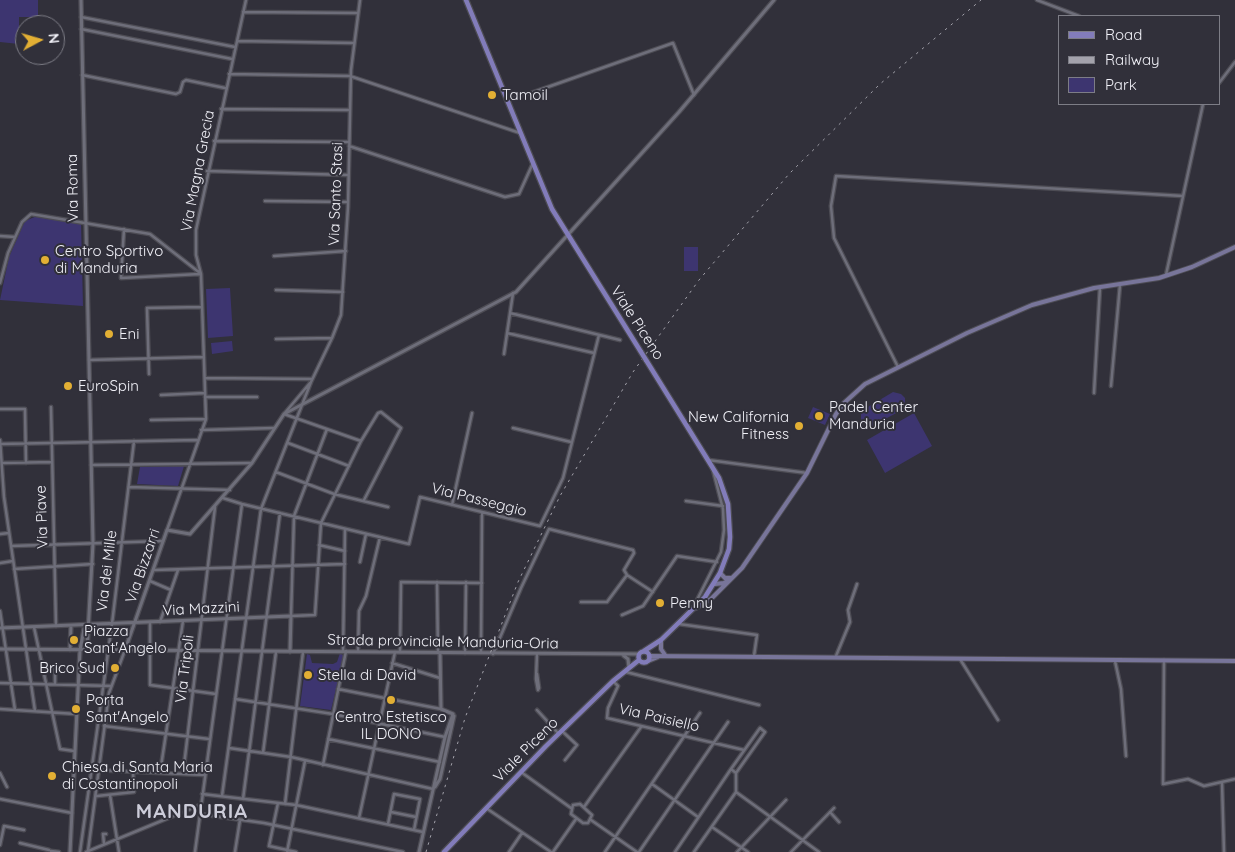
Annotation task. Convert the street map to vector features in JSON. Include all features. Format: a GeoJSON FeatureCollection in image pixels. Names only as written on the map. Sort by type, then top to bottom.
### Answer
{"type":"FeatureCollection","features":[{"type":"Feature","properties":{"kind":"main road","name":"Viale Piceno"},"geometry":{"type":"LineString","coordinates":[[444,852],[560,732],[613,681],[644,657],[696,608],[714,585],[729,549],[730,513],[724,490],[708,460],[567,236],[552,209],[466,0]]}},
{"type":"Feature","properties":{"kind":"main road"},"geometry":{"type":"LineString","coordinates":[[696,608],[703,606],[724,588],[733,577],[807,473],[844,402],[866,384],[1010,313],[1054,298],[1100,287],[1142,282],[1166,275],[1192,267],[1235,247]]}},
{"type":"Feature","properties":{"kind":"main road"},"geometry":{"type":"LineString","coordinates":[[720,573],[725,578],[733,577]]}},
{"type":"Feature","properties":{"kind":"main road"},"geometry":{"type":"LineString","coordinates":[[714,585],[724,583],[733,577]]}},
{"type":"Feature","properties":{"kind":"main road"},"geometry":{"type":"LineString","coordinates":[[714,585],[717,588],[724,588]]}},
{"type":"Feature","properties":{"kind":"main road"},"geometry":{"type":"LineString","coordinates":[[659,642],[665,655]]}},
{"type":"Feature","properties":{"kind":"main road"},"geometry":{"type":"LineString","coordinates":[[644,657],[665,655],[1235,660]]}},
{"type":"Feature","properties":{"kind":"street","name":"Via Roma"},"geometry":{"type":"LineString","coordinates":[[70,852],[80,650],[84,629],[88,625],[93,564],[80,0]]}},
{"type":"Feature","properties":{"kind":"street","name":"Via Magna Grecia"},"geometry":{"type":"LineString","coordinates":[[205,378],[201,274],[196,255],[196,230],[207,171],[246,0]]}},
{"type":"Feature","properties":{"kind":"street","name":"Via Santo Stasi"},"geometry":{"type":"LineString","coordinates":[[222,796],[261,509],[312,380],[341,315],[348,202],[350,76],[360,0]]}},
{"type":"Feature","properties":{"kind":"street"},"geometry":{"type":"LineString","coordinates":[[167,530],[190,534],[252,463],[284,414],[513,294],[694,95],[774,0]]}},
{"type":"Feature","properties":{"kind":"street"},"geometry":{"type":"LineString","coordinates":[[1037,0],[1076,15]]}},
{"type":"Feature","properties":{"kind":"street"},"geometry":{"type":"LineString","coordinates":[[243,12],[358,13]]}},
{"type":"Feature","properties":{"kind":"street"},"geometry":{"type":"LineString","coordinates":[[81,16],[235,47]]}},
{"type":"Feature","properties":{"kind":"street"},"geometry":{"type":"LineString","coordinates":[[81,30],[232,59]]}},
{"type":"Feature","properties":{"kind":"street"},"geometry":{"type":"LineString","coordinates":[[236,41],[354,43]]}},
{"type":"Feature","properties":{"kind":"street"},"geometry":{"type":"LineString","coordinates":[[507,101],[673,43],[694,95]]}},
{"type":"Feature","properties":{"kind":"street"},"geometry":{"type":"LineString","coordinates":[[1220,82],[1235,62]]}},
{"type":"Feature","properties":{"kind":"street"},"geometry":{"type":"LineString","coordinates":[[229,74],[350,76],[520,133]]}},
{"type":"Feature","properties":{"kind":"street"},"geometry":{"type":"LineString","coordinates":[[82,75],[178,94],[183,82],[186,80],[226,88]]}},
{"type":"Feature","properties":{"kind":"street"},"geometry":{"type":"LineString","coordinates":[[1166,275],[1203,105]]}},
{"type":"Feature","properties":{"kind":"street"},"geometry":{"type":"LineString","coordinates":[[221,109],[350,110]]}},
{"type":"Feature","properties":{"kind":"street"},"geometry":{"type":"LineString","coordinates":[[214,141],[349,144],[505,197],[519,194],[532,163]]}},
{"type":"Feature","properties":{"kind":"street"},"geometry":{"type":"LineString","coordinates":[[207,171],[349,175]]}},
{"type":"Feature","properties":{"kind":"street"},"geometry":{"type":"LineString","coordinates":[[898,367],[834,238],[831,206],[836,176],[1183,196]]}},
{"type":"Feature","properties":{"kind":"street"},"geometry":{"type":"LineString","coordinates":[[265,200],[348,202]]}},
{"type":"Feature","properties":{"kind":"street"},"geometry":{"type":"LineString","coordinates":[[0,283],[2,270],[15,237],[22,222],[31,214],[150,234],[201,274]]}},
{"type":"Feature","properties":{"kind":"street"},"geometry":{"type":"LineString","coordinates":[[124,229],[121,278],[201,274]]}},
{"type":"Feature","properties":{"kind":"street"},"geometry":{"type":"LineString","coordinates":[[0,236],[15,237]]}},
{"type":"Feature","properties":{"kind":"street"},"geometry":{"type":"LineString","coordinates":[[274,256],[346,251]]}},
{"type":"Feature","properties":{"kind":"street"},"geometry":{"type":"LineString","coordinates":[[86,266],[121,268]]}},
{"type":"Feature","properties":{"kind":"street"},"geometry":{"type":"LineString","coordinates":[[1110,386],[1120,285]]}},
{"type":"Feature","properties":{"kind":"street"},"geometry":{"type":"LineString","coordinates":[[1094,393],[1100,287]]}},
{"type":"Feature","properties":{"kind":"street"},"geometry":{"type":"LineString","coordinates":[[276,290],[343,292]]}},
{"type":"Feature","properties":{"kind":"street"},"geometry":{"type":"LineString","coordinates":[[504,354],[513,294]]}},
{"type":"Feature","properties":{"kind":"street"},"geometry":{"type":"LineString","coordinates":[[149,374],[147,308],[202,307]]}},
{"type":"Feature","properties":{"kind":"street"},"geometry":{"type":"LineString","coordinates":[[510,314],[620,340]]}},
{"type":"Feature","properties":{"kind":"street"},"geometry":{"type":"LineString","coordinates":[[507,333],[594,353]]}},
{"type":"Feature","properties":{"kind":"street","name":"Via Passeggio"},"geometry":{"type":"LineString","coordinates":[[223,498],[261,509],[409,544],[420,498],[540,526],[563,478],[599,335]]}},
{"type":"Feature","properties":{"kind":"street"},"geometry":{"type":"LineString","coordinates":[[276,339],[332,338]]}},
{"type":"Feature","properties":{"kind":"street"},"geometry":{"type":"LineString","coordinates":[[89,360],[204,357]]}},
{"type":"Feature","properties":{"kind":"street"},"geometry":{"type":"LineString","coordinates":[[205,378],[312,380]]}},
{"type":"Feature","properties":{"kind":"street","name":"Via Bizzarri"},"geometry":{"type":"LineString","coordinates":[[87,851],[97,796],[104,726],[112,686],[154,570],[197,440],[206,419],[205,378]]}},
{"type":"Feature","properties":{"kind":"street","name":"Via Santo Stasi"},"geometry":{"type":"LineString","coordinates":[[284,414],[312,380]]}},
{"type":"Feature","properties":{"kind":"street"},"geometry":{"type":"LineString","coordinates":[[161,395],[257,397]]}},
{"type":"Feature","properties":{"kind":"street","name":"Via Piave"},"geometry":{"type":"LineString","coordinates":[[51,408],[56,626]]}},
{"type":"Feature","properties":{"kind":"street"},"geometry":{"type":"LineString","coordinates":[[0,409],[25,409],[26,463]]}},
{"type":"Feature","properties":{"kind":"street"},"geometry":{"type":"LineString","coordinates":[[318,565],[320,523],[361,441],[378,413],[382,412],[401,428],[364,500]]}},
{"type":"Feature","properties":{"kind":"street"},"geometry":{"type":"LineString","coordinates":[[452,504],[472,413]]}},
{"type":"Feature","properties":{"kind":"street"},"geometry":{"type":"LineString","coordinates":[[284,414],[361,441]]}},
{"type":"Feature","properties":{"kind":"street"},"geometry":{"type":"LineString","coordinates":[[151,420],[206,419]]}},
{"type":"Feature","properties":{"kind":"street"},"geometry":{"type":"LineString","coordinates":[[202,430],[274,428]]}},
{"type":"Feature","properties":{"kind":"street"},"geometry":{"type":"LineString","coordinates":[[512,428],[571,442]]}},
{"type":"Feature","properties":{"kind":"street"},"geometry":{"type":"LineString","coordinates":[[290,652],[294,516],[305,482],[327,429]]}},
{"type":"Feature","properties":{"kind":"street"},"geometry":{"type":"LineString","coordinates":[[0,440],[2,497],[35,711]]}},
{"type":"Feature","properties":{"kind":"street"},"geometry":{"type":"LineString","coordinates":[[0,444],[197,440]]}},
{"type":"Feature","properties":{"kind":"street","name":"Via dei Mille"},"geometry":{"type":"LineString","coordinates":[[80,852],[112,624],[134,441]]}},
{"type":"Feature","properties":{"kind":"street"},"geometry":{"type":"LineString","coordinates":[[288,443],[349,466]]}},
{"type":"Feature","properties":{"kind":"street"},"geometry":{"type":"LineString","coordinates":[[708,460],[807,473]]}},
{"type":"Feature","properties":{"kind":"street"},"geometry":{"type":"LineString","coordinates":[[1,461],[26,463],[52,462]]}},
{"type":"Feature","properties":{"kind":"street"},"geometry":{"type":"LineString","coordinates":[[91,465],[252,463]]}},
{"type":"Feature","properties":{"kind":"street"},"geometry":{"type":"LineString","coordinates":[[692,612],[717,562],[724,530],[722,506],[713,469]]}},
{"type":"Feature","properties":{"kind":"street"},"geometry":{"type":"LineString","coordinates":[[276,472],[334,494],[388,507]]}},
{"type":"Feature","properties":{"kind":"street"},"geometry":{"type":"LineString","coordinates":[[129,486],[230,490]]}},
{"type":"Feature","properties":{"kind":"street"},"geometry":{"type":"LineString","coordinates":[[686,501],[722,506]]}},
{"type":"Feature","properties":{"kind":"street"},"geometry":{"type":"LineString","coordinates":[[193,852],[200,814],[242,504]]}},
{"type":"Feature","properties":{"kind":"street","name":"Via Tripoli"},"geometry":{"type":"LineString","coordinates":[[183,774],[203,620],[215,507]]}},
{"type":"Feature","properties":{"kind":"street"},"geometry":{"type":"LineString","coordinates":[[481,654],[482,512]]}},
{"type":"Feature","properties":{"kind":"street"},"geometry":{"type":"LineString","coordinates":[[243,799],[280,513]]}},
{"type":"Feature","properties":{"kind":"street"},"geometry":{"type":"LineString","coordinates":[[323,765],[345,651],[345,529]]}},
{"type":"Feature","properties":{"kind":"street"},"geometry":{"type":"LineString","coordinates":[[493,654],[549,529],[634,550],[634,553],[624,566],[627,575],[653,592]]}},
{"type":"Feature","properties":{"kind":"street"},"geometry":{"type":"LineString","coordinates":[[0,534],[9,533]]}},
{"type":"Feature","properties":{"kind":"street"},"geometry":{"type":"LineString","coordinates":[[360,562],[366,534]]}},
{"type":"Feature","properties":{"kind":"street"},"geometry":{"type":"LineString","coordinates":[[358,651],[359,611],[366,596],[380,537]]}},
{"type":"Feature","properties":{"kind":"street"},"geometry":{"type":"LineString","coordinates":[[11,546],[164,541]]}},
{"type":"Feature","properties":{"kind":"street"},"geometry":{"type":"LineString","coordinates":[[319,545],[344,551]]}},
{"type":"Feature","properties":{"kind":"street"},"geometry":{"type":"LineString","coordinates":[[622,615],[642,606],[677,556],[717,562]]}},
{"type":"Feature","properties":{"kind":"street"},"geometry":{"type":"LineString","coordinates":[[0,563],[13,561]]}},
{"type":"Feature","properties":{"kind":"street"},"geometry":{"type":"LineString","coordinates":[[14,569],[93,564]]}},
{"type":"Feature","properties":{"kind":"street"},"geometry":{"type":"LineString","coordinates":[[154,570],[345,564]]}},
{"type":"Feature","properties":{"kind":"street","name":"Via Mazzini"},"geometry":{"type":"LineString","coordinates":[[1,628],[315,614],[318,565]]}},
{"type":"Feature","properties":{"kind":"street"},"geometry":{"type":"LineString","coordinates":[[160,622],[178,570]]}},
{"type":"Feature","properties":{"kind":"street"},"geometry":{"type":"LineString","coordinates":[[582,602],[607,602],[627,575]]}},
{"type":"Feature","properties":{"kind":"street"},"geometry":{"type":"LineString","coordinates":[[150,581],[171,590]]}},
{"type":"Feature","properties":{"kind":"street"},"geometry":{"type":"LineString","coordinates":[[400,652],[401,582],[482,583]]}},
{"type":"Feature","properties":{"kind":"street"},"geometry":{"type":"LineString","coordinates":[[437,582],[441,709]]}},
{"type":"Feature","properties":{"kind":"street"},"geometry":{"type":"LineString","coordinates":[[465,654],[466,582]]}},
{"type":"Feature","properties":{"kind":"street"},"geometry":{"type":"LineString","coordinates":[[836,656],[850,622],[848,610],[857,584]]}},
{"type":"Feature","properties":{"kind":"street"},"geometry":{"type":"LineString","coordinates":[[0,611],[1,628],[15,710]]}},
{"type":"Feature","properties":{"kind":"street"},"geometry":{"type":"LineString","coordinates":[[160,773],[183,621]]}},
{"type":"Feature","properties":{"kind":"street"},"geometry":{"type":"LineString","coordinates":[[150,622],[150,685],[216,694]]}},
{"type":"Feature","properties":{"kind":"street"},"geometry":{"type":"LineString","coordinates":[[679,624],[757,635],[754,656]]}},
{"type":"Feature","properties":{"kind":"street"},"geometry":{"type":"LineString","coordinates":[[0,649],[87,650],[88,625]]}},
{"type":"Feature","properties":{"kind":"street"},"geometry":{"type":"LineString","coordinates":[[70,650],[71,626]]}},
{"type":"Feature","properties":{"kind":"street"},"geometry":{"type":"LineString","coordinates":[[34,627],[60,749],[74,751]]}},
{"type":"Feature","properties":{"kind":"street","name":"Strada provinciale Manduria-Oria"},"geometry":{"type":"LineString","coordinates":[[87,650],[623,654],[644,657]]}},
{"type":"Feature","properties":{"kind":"street"},"geometry":{"type":"LineString","coordinates":[[263,753],[276,652]]}},
{"type":"Feature","properties":{"kind":"street"},"geometry":{"type":"LineString","coordinates":[[285,804],[303,652]]}},
{"type":"Feature","properties":{"kind":"street"},"geometry":{"type":"LineString","coordinates":[[359,818],[395,652]]}},
{"type":"Feature","properties":{"kind":"street"},"geometry":{"type":"LineString","coordinates":[[537,654],[536,684],[538,690],[540,688],[537,674]]}},
{"type":"Feature","properties":{"kind":"street"},"geometry":{"type":"LineString","coordinates":[[623,654],[628,659],[627,670],[759,705]]}},
{"type":"Feature","properties":{"kind":"street"},"geometry":{"type":"LineString","coordinates":[[960,657],[998,720]]}},
{"type":"Feature","properties":{"kind":"street"},"geometry":{"type":"LineString","coordinates":[[1114,659],[1121,688],[1126,756]]}},
{"type":"Feature","properties":{"kind":"street"},"geometry":{"type":"LineString","coordinates":[[1164,660],[1163,784],[1188,779],[1204,786],[1235,779]]}},
{"type":"Feature","properties":{"kind":"street"},"geometry":{"type":"LineString","coordinates":[[392,664],[440,678]]}},
{"type":"Feature","properties":{"kind":"street"},"geometry":{"type":"LineString","coordinates":[[55,665],[55,684]]}},
{"type":"Feature","properties":{"kind":"street","name":"Via Paisiello"},"geometry":{"type":"LineString","coordinates":[[613,681],[618,686],[606,716],[744,750]]}},
{"type":"Feature","properties":{"kind":"street"},"geometry":{"type":"LineString","coordinates":[[0,683],[112,686]]}},
{"type":"Feature","properties":{"kind":"street"},"geometry":{"type":"LineString","coordinates":[[338,688],[441,709],[453,714]]}},
{"type":"Feature","properties":{"kind":"street"},"geometry":{"type":"LineString","coordinates":[[235,699],[333,714],[445,737]]}},
{"type":"Feature","properties":{"kind":"street"},"geometry":{"type":"LineString","coordinates":[[0,709],[76,714]]}},
{"type":"Feature","properties":{"kind":"street"},"geometry":{"type":"LineString","coordinates":[[537,710],[577,745],[565,760]]}},
{"type":"Feature","properties":{"kind":"street"},"geometry":{"type":"LineString","coordinates":[[418,852],[445,737],[453,714]]}},
{"type":"Feature","properties":{"kind":"street"},"geometry":{"type":"LineString","coordinates":[[434,790],[440,779],[451,735],[453,714]]}},
{"type":"Feature","properties":{"kind":"street"},"geometry":{"type":"LineString","coordinates":[[605,852],[700,714]]}},
{"type":"Feature","properties":{"kind":"street"},"geometry":{"type":"LineString","coordinates":[[591,820],[638,852],[728,722]]}},
{"type":"Feature","properties":{"kind":"street"},"geometry":{"type":"LineString","coordinates":[[104,726],[210,739]]}},
{"type":"Feature","properties":{"kind":"street"},"geometry":{"type":"LineString","coordinates":[[584,807],[642,726]]}},
{"type":"Feature","properties":{"kind":"street"},"geometry":{"type":"LineString","coordinates":[[675,852],[760,728],[765,732],[736,773],[736,792],[694,852]]}},
{"type":"Feature","properties":{"kind":"street"},"geometry":{"type":"LineString","coordinates":[[328,739],[440,762]]}},
{"type":"Feature","properties":{"kind":"street"},"geometry":{"type":"LineString","coordinates":[[229,748],[291,757],[434,790]]}},
{"type":"Feature","properties":{"kind":"street"},"geometry":{"type":"LineString","coordinates":[[288,851],[304,761]]}},
{"type":"Feature","properties":{"kind":"street"},"geometry":{"type":"LineString","coordinates":[[74,768],[205,775]]}},
{"type":"Feature","properties":{"kind":"street"},"geometry":{"type":"LineString","coordinates":[[731,769],[736,773]]}},
{"type":"Feature","properties":{"kind":"street"},"geometry":{"type":"LineString","coordinates":[[97,796],[134,792],[133,772]]}},
{"type":"Feature","properties":{"kind":"street"},"geometry":{"type":"LineString","coordinates":[[521,772],[571,808]]}},
{"type":"Feature","properties":{"kind":"street"},"geometry":{"type":"LineString","coordinates":[[0,773],[7,787]]}},
{"type":"Feature","properties":{"kind":"street"},"geometry":{"type":"LineString","coordinates":[[1222,782],[1224,852]]}},
{"type":"Feature","properties":{"kind":"street"},"geometry":{"type":"LineString","coordinates":[[652,784],[698,817]]}},
{"type":"Feature","properties":{"kind":"street"},"geometry":{"type":"LineString","coordinates":[[736,792],[819,852]]}},
{"type":"Feature","properties":{"kind":"street"},"geometry":{"type":"LineString","coordinates":[[202,794],[296,805],[423,832]]}},
{"type":"Feature","properties":{"kind":"street"},"geometry":{"type":"LineString","coordinates":[[388,824],[394,794],[420,799],[414,830]]}},
{"type":"Feature","properties":{"kind":"street"},"geometry":{"type":"LineString","coordinates":[[110,795],[119,852]]}},
{"type":"Feature","properties":{"kind":"street"},"geometry":{"type":"LineString","coordinates":[[0,799],[72,813]]}},
{"type":"Feature","properties":{"kind":"street"},"geometry":{"type":"LineString","coordinates":[[737,852],[786,800]]}},
{"type":"Feature","properties":{"kind":"street"},"geometry":{"type":"LineString","coordinates":[[278,804],[269,846],[296,852]]}},
{"type":"Feature","properties":{"kind":"street"},"geometry":{"type":"LineString","coordinates":[[571,808],[576,804],[584,807],[591,812],[591,820]]}},
{"type":"Feature","properties":{"kind":"street"},"geometry":{"type":"LineString","coordinates":[[87,851],[201,805]]}},
{"type":"Feature","properties":{"kind":"street"},"geometry":{"type":"LineString","coordinates":[[486,808],[552,852],[576,819]]}},
{"type":"Feature","properties":{"kind":"street"},"geometry":{"type":"LineString","coordinates":[[571,808],[571,814],[576,819],[585,824],[591,820]]}},
{"type":"Feature","properties":{"kind":"street"},"geometry":{"type":"LineString","coordinates":[[791,852],[834,808]]}},
{"type":"Feature","properties":{"kind":"street"},"geometry":{"type":"LineString","coordinates":[[391,812],[416,817]]}},
{"type":"Feature","properties":{"kind":"street"},"geometry":{"type":"LineString","coordinates":[[830,812],[839,822]]}},
{"type":"Feature","properties":{"kind":"street"},"geometry":{"type":"LineString","coordinates":[[200,814],[274,825],[403,852]]}},
{"type":"Feature","properties":{"kind":"street"},"geometry":{"type":"LineString","coordinates":[[235,852],[240,820]]}},
{"type":"Feature","properties":{"kind":"street"},"geometry":{"type":"LineString","coordinates":[[0,845],[4,826],[24,830]]}},
{"type":"Feature","properties":{"kind":"street"},"geometry":{"type":"LineString","coordinates":[[712,826],[748,852]]}},
{"type":"Feature","properties":{"kind":"street"},"geometry":{"type":"LineString","coordinates":[[509,852],[522,833]]}},
{"type":"Feature","properties":{"kind":"street"},"geometry":{"type":"LineString","coordinates":[[104,844],[104,834],[106,834]]}},
{"type":"Feature","properties":{"kind":"street"},"geometry":{"type":"LineString","coordinates":[[20,843],[59,852]]}},
{"type":"Feature","properties":{"kind":"green space"},"geometry":{"type":"Polygon","coordinates":[[[0,0],[38,0],[38,15],[15,15],[15,44],[0,42],[0,0]]]}},
{"type":"Feature","properties":{"kind":"green space","name":"Centro Sportivo di Manduria"},"geometry":{"type":"Polygon","coordinates":[[[37,216],[81,223],[83,306],[0,300],[9,257],[25,221],[37,216]]]}},
{"type":"Feature","properties":{"kind":"green space"},"geometry":{"type":"Polygon","coordinates":[[[684,247],[698,247],[698,271],[684,271],[684,247]]]}},
{"type":"Feature","properties":{"kind":"green space"},"geometry":{"type":"Polygon","coordinates":[[[230,288],[233,336],[208,338],[206,289],[230,288]]]}},
{"type":"Feature","properties":{"kind":"green space"},"geometry":{"type":"Polygon","coordinates":[[[232,341],[233,351],[212,354],[211,343],[232,341]]]}},
{"type":"Feature","properties":{"kind":"green space"},"geometry":{"type":"Polygon","coordinates":[[[893,392],[901,394],[905,398],[905,405],[902,410],[872,426],[861,422],[861,411],[893,392]]]}},
{"type":"Feature","properties":{"kind":"green space","name":"Padel Center Manduria"},"geometry":{"type":"Polygon","coordinates":[[[813,407],[830,414],[825,425],[808,418],[813,407]]]}},
{"type":"Feature","properties":{"kind":"green space"},"geometry":{"type":"Polygon","coordinates":[[[914,413],[932,446],[885,473],[867,440],[914,413]]]}},
{"type":"Feature","properties":{"kind":"green space"},"geometry":{"type":"Polygon","coordinates":[[[184,466],[178,486],[137,484],[140,467],[184,466]]]}},
{"type":"Feature","properties":{"kind":"green space"},"geometry":{"type":"Polygon","coordinates":[[[340,653],[344,656],[331,710],[300,706],[307,654],[310,655],[312,663],[333,664],[337,662],[340,653]]]}},
{"type":"Feature","properties":{"kind":"railway"},"geometry":{"type":"LineString","coordinates":[[426,852],[465,718],[518,582],[560,496],[633,372],[699,280],[789,174],[880,84],[981,0]]}},
{"type":"Feature","properties":{"kind":"place","name":"Tamoil"},"geometry":{"type":"Point","coordinates":[492,95]}},
{"type":"Feature","properties":{"kind":"place","name":"Centro Sportivo di Manduria"},"geometry":{"type":"Point","coordinates":[45,260]}},
{"type":"Feature","properties":{"kind":"place","name":"Eni"},"geometry":{"type":"Point","coordinates":[109,334]}},
{"type":"Feature","properties":{"kind":"place","name":"EuroSpin"},"geometry":{"type":"Point","coordinates":[68,386]}},
{"type":"Feature","properties":{"kind":"place","name":"Padel Center Manduria"},"geometry":{"type":"Point","coordinates":[819,416]}},
{"type":"Feature","properties":{"kind":"place","name":"New California Fitness"},"geometry":{"type":"Point","coordinates":[799,426]}},
{"type":"Feature","properties":{"kind":"place","name":"Penny"},"geometry":{"type":"Point","coordinates":[660,603]}},
{"type":"Feature","properties":{"kind":"place","name":"Piazza Sant'Angelo"},"geometry":{"type":"Point","coordinates":[74,640]}},
{"type":"Feature","properties":{"kind":"place","name":"Brico Sud"},"geometry":{"type":"Point","coordinates":[115,668]}},
{"type":"Feature","properties":{"kind":"place","name":"Stella di David"},"geometry":{"type":"Point","coordinates":[308,675]}},
{"type":"Feature","properties":{"kind":"place","name":"Centro Estetisco IL DONO"},"geometry":{"type":"Point","coordinates":[391,700]}},
{"type":"Feature","properties":{"kind":"place","name":"Porta Sant'Angelo"},"geometry":{"type":"Point","coordinates":[76,709]}},
{"type":"Feature","properties":{"kind":"place","name":"Chiesa di Santa Maria di Costantinopoli"},"geometry":{"type":"Point","coordinates":[52,776]}},
{"type":"Feature","properties":{"kind":"district","name":"MANDURIA"},"geometry":{"type":"Point","coordinates":[192,812]}}]}
